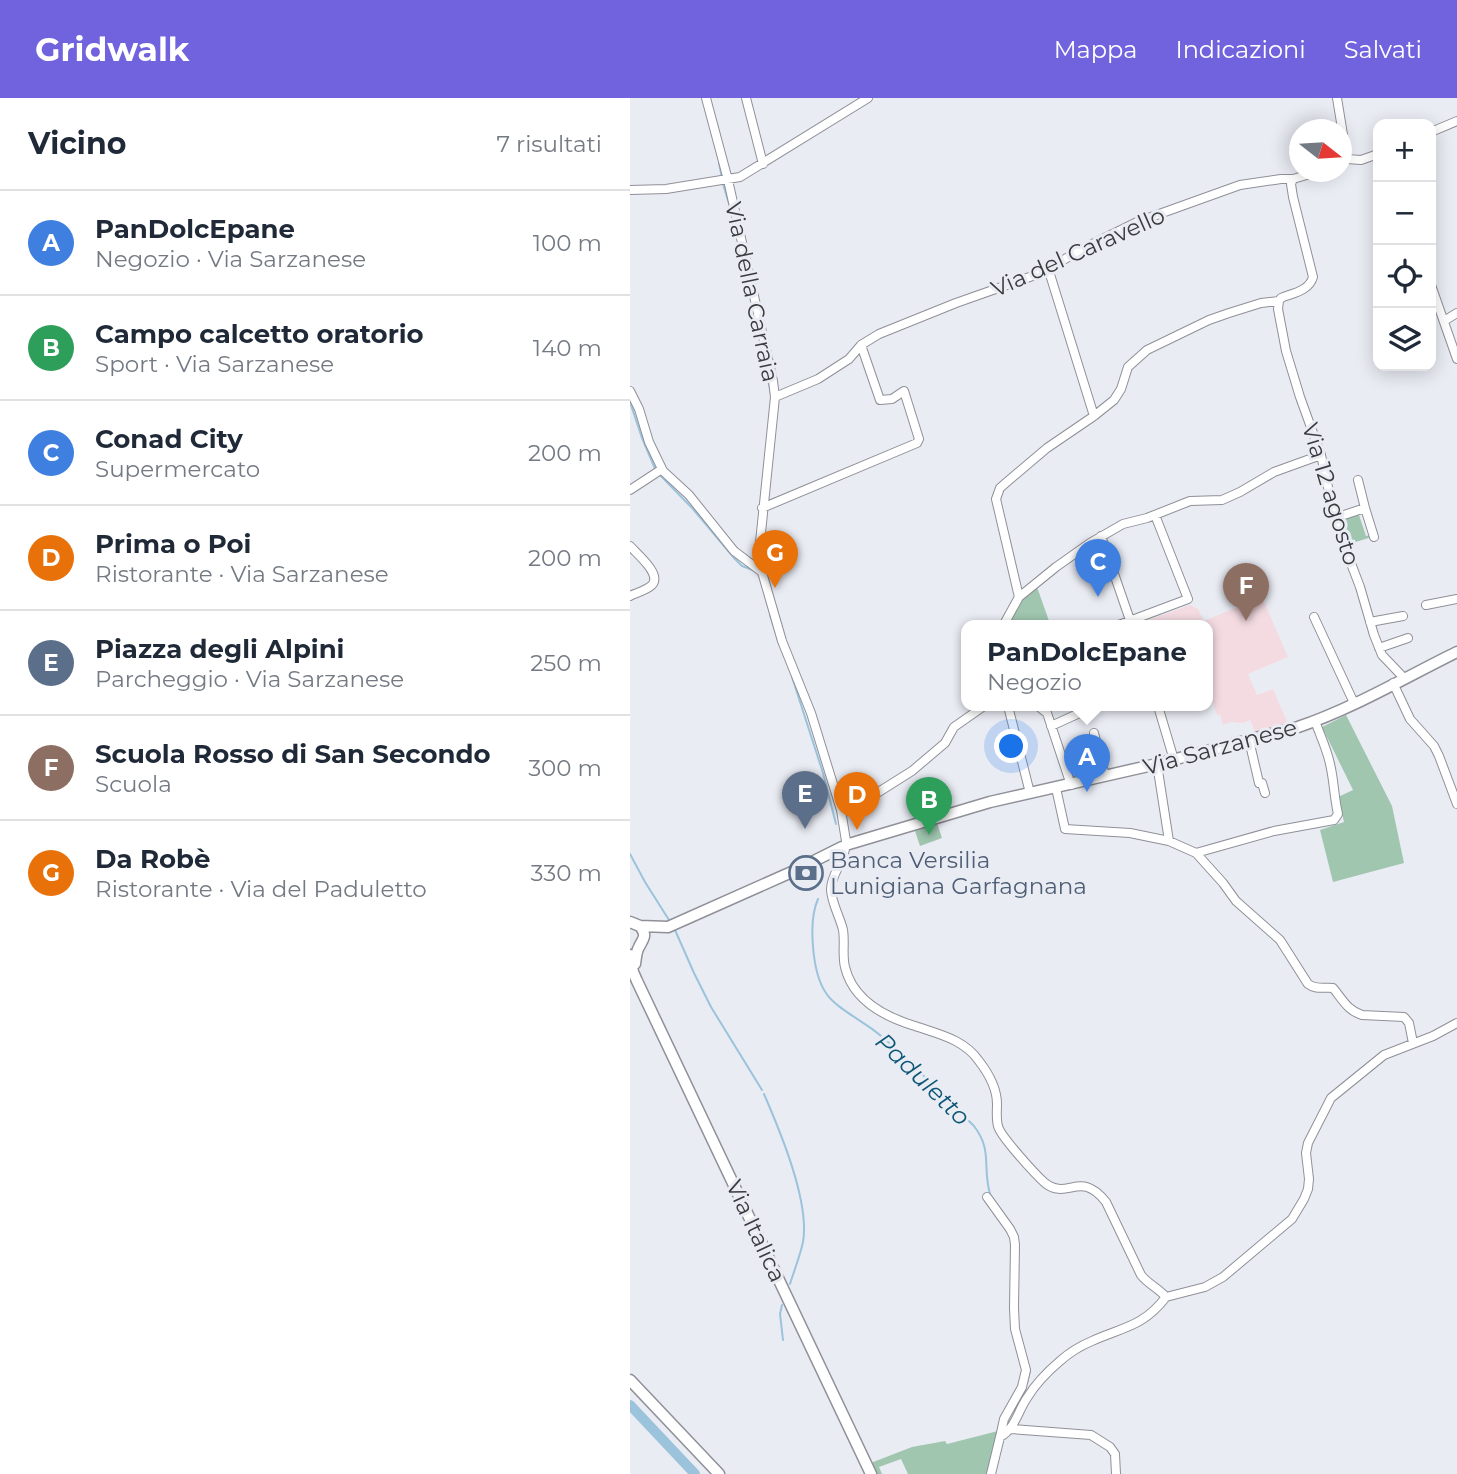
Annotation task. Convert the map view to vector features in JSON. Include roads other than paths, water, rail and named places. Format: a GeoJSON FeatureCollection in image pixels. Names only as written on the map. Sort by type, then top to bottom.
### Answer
{"type":"FeatureCollection","features":[{"type":"Feature","properties":{"kind":"main road","name":"Via Sarzanese"},"geometry":{"type":"LineString","coordinates":[[636,947],[663,928],[794,872],[846,845],[990,803],[1174,760],[1315,721],[1457,652]]}},
{"type":"Feature","properties":{"kind":"main road"},"geometry":{"type":"LineString","coordinates":[[635,924],[663,928]]}},
{"type":"Feature","properties":{"kind":"main road","name":"Via Italica"},"geometry":{"type":"LineString","coordinates":[[635,924],[644,932],[636,947],[635,966],[641,987],[871,1474]]}},
{"type":"Feature","properties":{"kind":"main road"},"geometry":{"type":"LineString","coordinates":[[630,1380],[719,1474]]}},
{"type":"Feature","properties":{"kind":"street","name":"Via della Carraia"},"geometry":{"type":"LineString","coordinates":[[706,98],[728,180],[775,397],[762,508],[759,551],[762,572],[782,640],[811,713],[841,810],[846,845]]}},
{"type":"Feature","properties":{"kind":"street"},"geometry":{"type":"LineString","coordinates":[[746,98],[763,164]]}},
{"type":"Feature","properties":{"kind":"street"},"geometry":{"type":"LineString","coordinates":[[848,98],[849,109]]}},
{"type":"Feature","properties":{"kind":"street"},"geometry":{"type":"LineString","coordinates":[[630,190],[666,189],[740,177],[868,98]]}},
{"type":"Feature","properties":{"kind":"street"},"geometry":{"type":"LineString","coordinates":[[1337,98],[1339,119]]}},
{"type":"Feature","properties":{"kind":"street"},"geometry":{"type":"LineString","coordinates":[[1436,130],[1457,121]]}},
{"type":"Feature","properties":{"kind":"street"},"geometry":{"type":"LineString","coordinates":[[1352,161],[1373,156]]}},
{"type":"Feature","properties":{"kind":"street","name":"Via del Caravello"},"geometry":{"type":"LineString","coordinates":[[775,397],[817,379],[849,359],[861,345],[879,334],[1041,273],[1138,222],[1226,189],[1289,179]]}},
{"type":"Feature","properties":{"kind":"street"},"geometry":{"type":"LineString","coordinates":[[1019,597],[996,499],[1000,488],[1047,448],[1094,416],[1116,397],[1128,367],[1147,350],[1209,320],[1279,300],[1304,289],[1312,282],[1313,276],[1293,197],[1292,182]]}},
{"type":"Feature","properties":{"kind":"street"},"geometry":{"type":"LineString","coordinates":[[1048,268],[1094,416]]}},
{"type":"Feature","properties":{"kind":"street"},"geometry":{"type":"LineString","coordinates":[[1436,299],[1457,359]]}},
{"type":"Feature","properties":{"kind":"street","name":"Via 12 agosto"},"geometry":{"type":"LineString","coordinates":[[1279,300],[1278,309],[1286,351],[1321,455],[1345,551],[1365,601],[1379,648],[1399,680],[1410,719],[1434,746],[1457,804]]}},
{"type":"Feature","properties":{"kind":"street"},"geometry":{"type":"LineString","coordinates":[[1444,321],[1457,313]]}},
{"type":"Feature","properties":{"kind":"street"},"geometry":{"type":"LineString","coordinates":[[762,508],[917,443],[919,439],[904,391],[892,399],[880,400],[861,345]]}},
{"type":"Feature","properties":{"kind":"street"},"geometry":{"type":"LineString","coordinates":[[630,391],[659,471],[689,495],[734,551],[762,572]]}},
{"type":"Feature","properties":{"kind":"street"},"geometry":{"type":"LineString","coordinates":[[1006,620],[1019,597],[1056,567],[1123,524],[1190,501],[1222,500],[1274,472],[1321,455]]}},
{"type":"Feature","properties":{"kind":"street"},"geometry":{"type":"LineString","coordinates":[[630,490],[659,471]]}},
{"type":"Feature","properties":{"kind":"street"},"geometry":{"type":"LineString","coordinates":[[1357,480],[1374,537]]}},
{"type":"Feature","properties":{"kind":"street"},"geometry":{"type":"LineString","coordinates":[[1335,518],[1365,508]]}},
{"type":"Feature","properties":{"kind":"street"},"geometry":{"type":"LineString","coordinates":[[1138,620],[1188,599],[1155,514]]}},
{"type":"Feature","properties":{"kind":"street"},"geometry":{"type":"LineString","coordinates":[[1101,536],[1130,620]]}},
{"type":"Feature","properties":{"kind":"street"},"geometry":{"type":"LineString","coordinates":[[630,546],[654,575],[654,581],[651,586],[630,596]]}},
{"type":"Feature","properties":{"kind":"street"},"geometry":{"type":"LineString","coordinates":[[1426,605],[1457,599]]}},
{"type":"Feature","properties":{"kind":"street"},"geometry":{"type":"LineString","coordinates":[[1370,622],[1404,615]]}},
{"type":"Feature","properties":{"kind":"street"},"geometry":{"type":"LineString","coordinates":[[1314,617],[1354,703]]}},
{"type":"Feature","properties":{"kind":"street"},"geometry":{"type":"LineString","coordinates":[[1379,648],[1406,637]]}},
{"type":"Feature","properties":{"kind":"street"},"geometry":{"type":"LineString","coordinates":[[841,810],[877,793],[912,771],[946,743],[954,727],[978,711]]}},
{"type":"Feature","properties":{"kind":"street"},"geometry":{"type":"LineString","coordinates":[[1009,711],[1030,793]]}},
{"type":"Feature","properties":{"kind":"street"},"geometry":{"type":"LineString","coordinates":[[1044,711],[1071,785]]}},
{"type":"Feature","properties":{"kind":"street"},"geometry":{"type":"LineString","coordinates":[[1051,726],[1083,711]]}},
{"type":"Feature","properties":{"kind":"street"},"geometry":{"type":"LineString","coordinates":[[1159,711],[1174,760]]}},
{"type":"Feature","properties":{"kind":"street"},"geometry":{"type":"LineString","coordinates":[[1196,853],[1274,831],[1330,821],[1337,817],[1330,760],[1315,721]]}},
{"type":"Feature","properties":{"kind":"street"},"geometry":{"type":"LineString","coordinates":[[1094,733],[1105,776]]}},
{"type":"Feature","properties":{"kind":"street"},"geometry":{"type":"LineString","coordinates":[[1248,740],[1259,783],[1262,783],[1265,793]]}},
{"type":"Feature","properties":{"kind":"street"},"geometry":{"type":"LineString","coordinates":[[1157,764],[1169,841]]}},
{"type":"Feature","properties":{"kind":"street"},"geometry":{"type":"LineString","coordinates":[[1056,788],[1065,829],[1130,833],[1169,841],[1196,853],[1236,901],[1280,940],[1308,984],[1320,989],[1333,988],[1343,1003],[1356,1013],[1404,1017],[1409,1023],[1413,1043]]}},
{"type":"Feature","properties":{"kind":"street"},"geometry":{"type":"LineString","coordinates":[[846,845],[831,889],[844,936],[845,970],[858,993],[874,1009],[954,1040],[973,1054],[995,1087],[998,1128],[1005,1137],[1044,1182],[1053,1188],[1084,1185],[1099,1193],[1106,1202],[1141,1275],[1166,1297]]}},
{"type":"Feature","properties":{"kind":"street"},"geometry":{"type":"LineString","coordinates":[[991,1474],[1005,1434],[1022,1405],[1037,1383],[1070,1352],[1141,1322],[1166,1297],[1205,1287],[1223,1277],[1287,1224],[1306,1195],[1309,1179],[1306,1153],[1308,1143],[1331,1098],[1384,1055],[1433,1036],[1457,1023]]}},
{"type":"Feature","properties":{"kind":"street"},"geometry":{"type":"LineString","coordinates":[[987,1197],[1014,1237],[1015,1329],[1026,1370],[1022,1387],[1004,1419],[1005,1434]]}},
{"type":"Feature","properties":{"kind":"street"},"geometry":{"type":"LineString","coordinates":[[1005,1434],[1091,1435],[1110,1447],[1115,1454],[1116,1474]]}},
{"type":"Feature","properties":{"kind":"waterway"},"geometry":{"type":"LineString","coordinates":[[719,163],[722,178]]}},
{"type":"Feature","properties":{"kind":"waterway"},"geometry":{"type":"LineString","coordinates":[[723,184],[730,207]]}},
{"type":"Feature","properties":{"kind":"waterway"},"geometry":{"type":"LineString","coordinates":[[763,355],[771,394]]}},
{"type":"Feature","properties":{"kind":"waterway"},"geometry":{"type":"LineString","coordinates":[[630,402],[656,471]]}},
{"type":"Feature","properties":{"kind":"waterway"},"geometry":{"type":"LineString","coordinates":[[660,475],[735,559],[742,566],[753,570]]}},
{"type":"Feature","properties":{"kind":"waterway"},"geometry":{"type":"LineString","coordinates":[[770,615],[778,639]]}},
{"type":"Feature","properties":{"kind":"waterway"},"geometry":{"type":"LineString","coordinates":[[792,677],[823,773],[836,824]]}},
{"type":"Feature","properties":{"kind":"waterway"},"geometry":{"type":"LineString","coordinates":[[630,854],[669,920]]}},
{"type":"Feature","properties":{"kind":"waterway","name":"Paduletto"},"geometry":{"type":"LineString","coordinates":[[818,899],[813,920],[813,947],[817,973],[826,993],[836,1004],[893,1047],[974,1126],[985,1151],[990,1194]]}},
{"type":"Feature","properties":{"kind":"waterway"},"geometry":{"type":"LineString","coordinates":[[675,930],[711,1007],[762,1090]]}},
{"type":"Feature","properties":{"kind":"waterway"},"geometry":{"type":"LineString","coordinates":[[764,1094],[792,1167],[802,1207],[803,1242],[790,1284]]}},
{"type":"Feature","properties":{"kind":"waterway"},"geometry":{"type":"LineString","coordinates":[[782,1305],[780,1314],[783,1340]]}},
{"type":"Feature","properties":{"kind":"waterway","name":"Paduletto"},"geometry":{"type":"LineString","coordinates":[[1027,1383],[1030,1371]]}},
{"type":"Feature","properties":{"kind":"waterway"},"geometry":{"type":"LineString","coordinates":[[630,1405],[695,1474]]}},
{"type":"Feature","properties":{"kind":"place","name":"Da Robè"},"geometry":{"type":"Point","coordinates":[775,588]}},
{"type":"Feature","properties":{"kind":"place","name":"Conad City"},"geometry":{"type":"Point","coordinates":[1098,597]}},
{"type":"Feature","properties":{"kind":"place","name":"Scuola Rosso di San Secondo"},"geometry":{"type":"Point","coordinates":[1246,621]}},
{"type":"Feature","properties":{"kind":"place","name":"PanDolcEpane"},"geometry":{"type":"Point","coordinates":[1087,792]}},
{"type":"Feature","properties":{"kind":"place","name":"Piazza degli Alpini"},"geometry":{"type":"Point","coordinates":[805,829]}},
{"type":"Feature","properties":{"kind":"place","name":"Prima o Poi"},"geometry":{"type":"Point","coordinates":[857,830]}},
{"type":"Feature","properties":{"kind":"place","name":"Campo calcetto oratorio"},"geometry":{"type":"Point","coordinates":[929,835]}},
{"type":"Feature","properties":{"kind":"place","name":"Banca Versilia Lunigiana Garfagnana"},"geometry":{"type":"Point","coordinates":[806,873]}}]}
